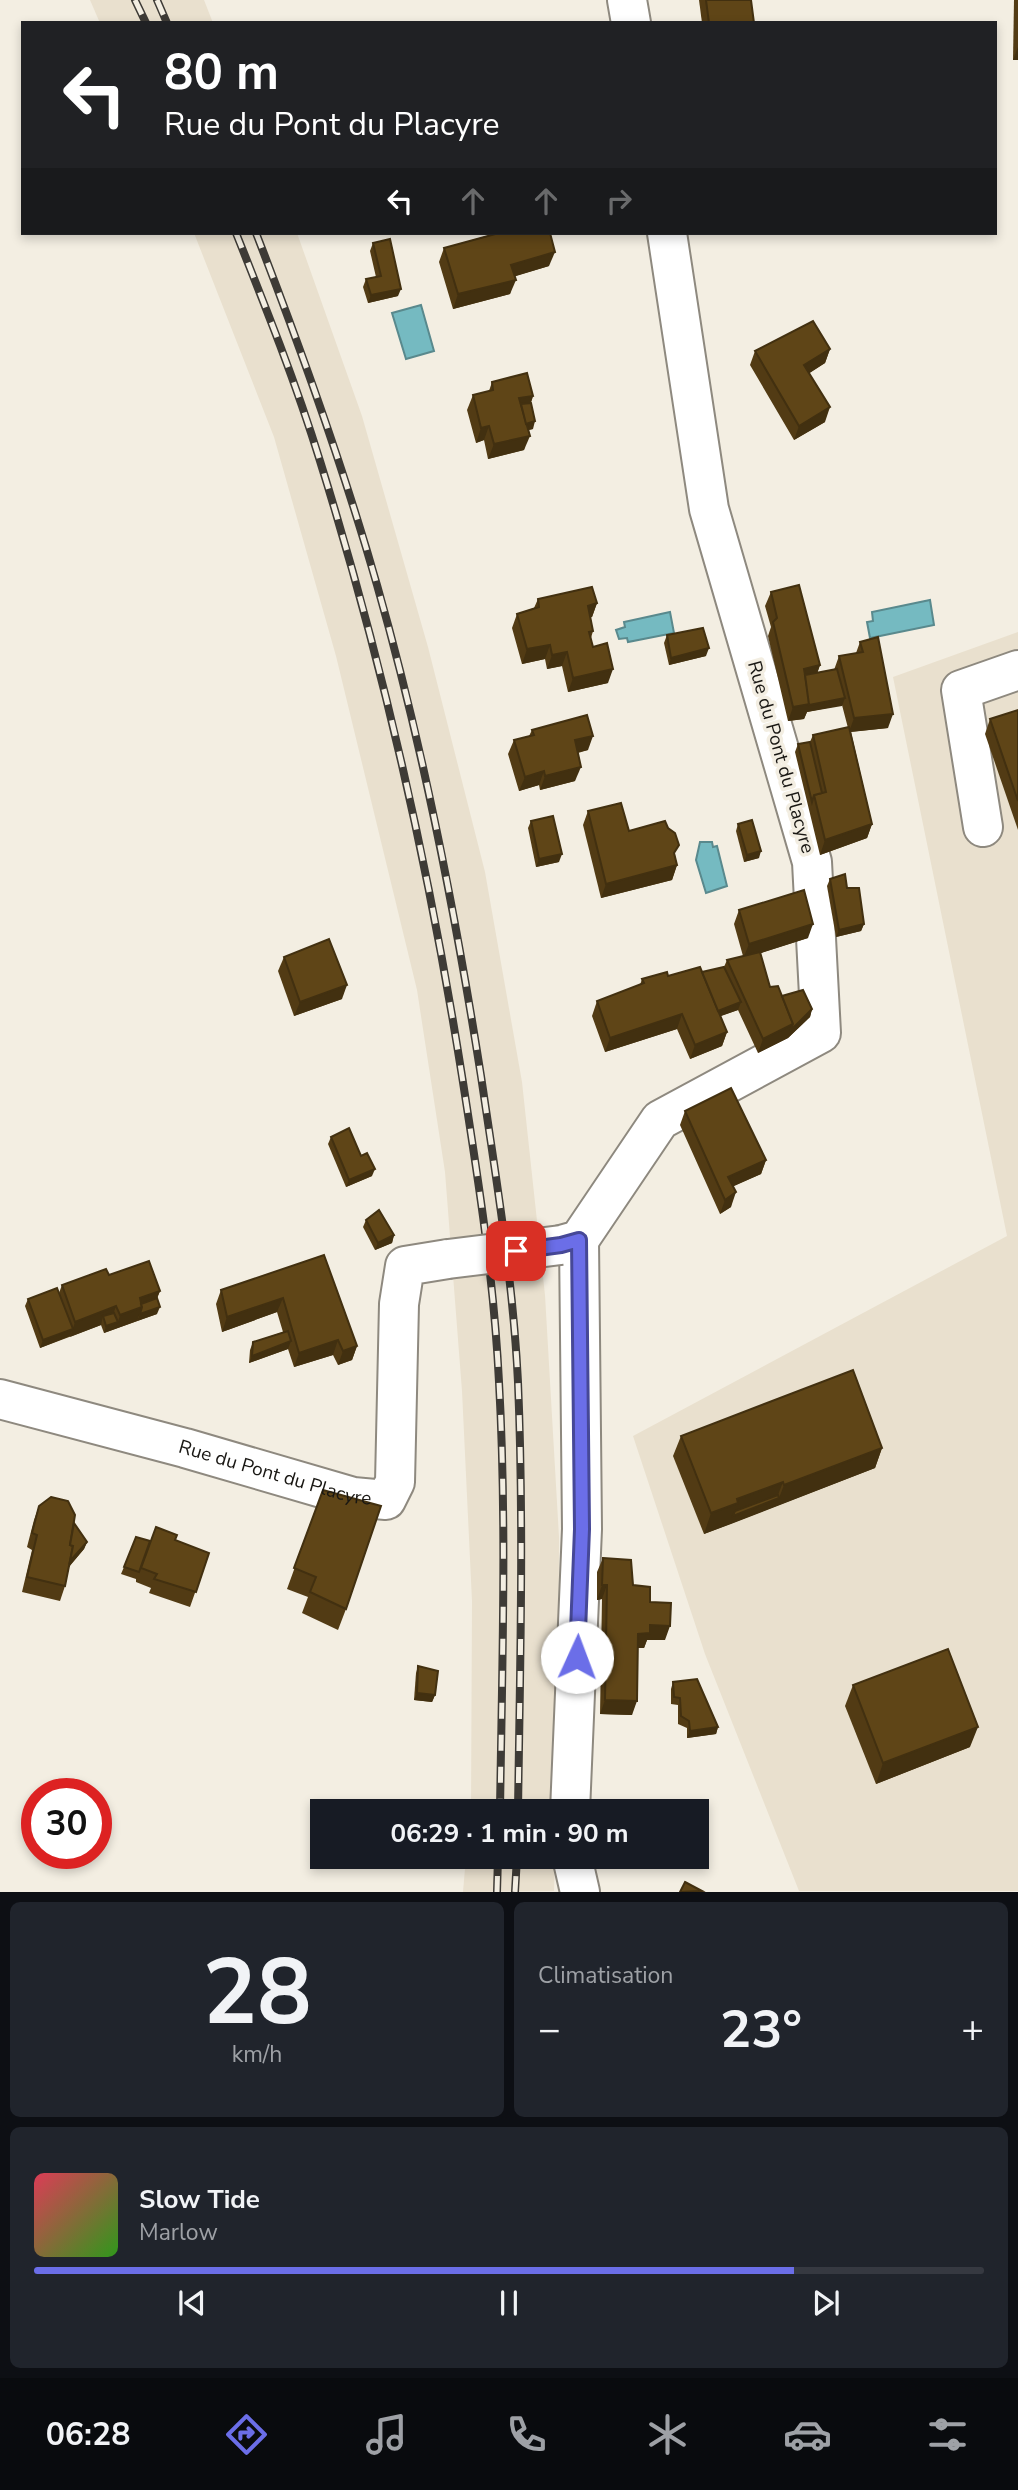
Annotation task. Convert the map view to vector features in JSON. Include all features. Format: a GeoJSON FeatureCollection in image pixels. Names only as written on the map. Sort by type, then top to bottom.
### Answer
{"type":"FeatureCollection","features":[{"type":"Feature","properties":{"kind":"street"},"geometry":{"type":"LineString","coordinates":[[627,0],[631,21]]}},
{"type":"Feature","properties":{"kind":"street","name":"Rue du Pont du Placyre"},"geometry":{"type":"LineString","coordinates":[[0,1399],[185,1448],[354,1497],[386,1500],[395,1482],[398,1304],[405,1266],[570,1242],[660,1120],[821,1033],[812,862],[709,509],[667,235]]}},
{"type":"Feature","properties":{"kind":"street"},"geometry":{"type":"LineString","coordinates":[[983,827],[961,690],[1018,670]]}},
{"type":"Feature","properties":{"kind":"street"},"geometry":{"type":"LineString","coordinates":[[570,1242],[582,1529],[571,1799]]}},
{"type":"Feature","properties":{"kind":"street"},"geometry":{"type":"LineString","coordinates":[[575,1869],[580,1892]]}},
{"type":"Feature","properties":{"kind":"shaded area"},"geometry":{"type":"Polygon","coordinates":[[[90,0],[204,0],[212,21],[99,21],[90,0]]]}},
{"type":"Feature","properties":{"kind":"shaded area"},"geometry":{"type":"Polygon","coordinates":[[[195,235],[298,235],[362,416],[428,647],[485,872],[522,1082],[545,1295],[559,1537],[558,1799],[471,1799],[472,1601],[462,1391],[445,1172],[417,990],[336,656],[274,437],[195,235]]]}},
{"type":"Feature","properties":{"kind":"shaded area"},"geometry":{"type":"Polygon","coordinates":[[[1018,632],[1018,1891],[799,1891],[705,1654],[633,1436],[1007,1236],[893,677],[1018,632]]]}},
{"type":"Feature","properties":{"kind":"shaded area"},"geometry":{"type":"Polygon","coordinates":[[[465,1869],[555,1869],[554,1891],[463,1892],[465,1869]]]}},
{"type":"Feature","properties":{"kind":"water"},"geometry":{"type":"Polygon","coordinates":[[[421,305],[434,351],[406,359],[392,313],[421,305]]]}},
{"type":"Feature","properties":{"kind":"water"},"geometry":{"type":"Polygon","coordinates":[[[930,600],[934,625],[870,638],[867,622],[873,621],[872,612],[930,600]]]}},
{"type":"Feature","properties":{"kind":"water"},"geometry":{"type":"Polygon","coordinates":[[[670,612],[674,633],[628,642],[627,638],[619,639],[616,630],[625,627],[624,622],[670,612]]]}},
{"type":"Feature","properties":{"kind":"water"},"geometry":{"type":"Polygon","coordinates":[[[700,842],[712,842],[713,847],[717,846],[727,886],[706,893],[696,860],[700,842]]]}},
{"type":"Feature","properties":{"kind":"building"},"geometry":{"type":"Polygon","coordinates":[[[706,0],[751,0],[754,21],[709,21],[706,0]]]}},
{"type":"Feature","properties":{"kind":"building"},"geometry":{"type":"Polygon","coordinates":[[[492,235],[551,235],[555,252],[511,265],[516,280],[458,294],[444,248],[492,235]]]}},
{"type":"Feature","properties":{"kind":"building"},"geometry":{"type":"Polygon","coordinates":[[[390,239],[401,289],[371,295],[366,279],[381,276],[373,243],[390,239]]]}},
{"type":"Feature","properties":{"kind":"building"},"geometry":{"type":"Polygon","coordinates":[[[813,321],[830,349],[804,365],[830,407],[799,426],[755,351],[813,321]]]}},
{"type":"Feature","properties":{"kind":"building"},"geometry":{"type":"Polygon","coordinates":[[[527,373],[533,396],[519,398],[530,436],[494,444],[489,426],[481,428],[473,395],[493,390],[492,382],[527,373]]]}},
{"type":"Feature","properties":{"kind":"building"},"geometry":{"type":"Polygon","coordinates":[[[531,403],[535,421],[526,424],[521,404],[531,403]]]}},
{"type":"Feature","properties":{"kind":"building"},"geometry":{"type":"Polygon","coordinates":[[[799,585],[820,665],[804,669],[810,704],[793,707],[773,622],[777,618],[771,592],[799,585]]]}},
{"type":"Feature","properties":{"kind":"building"},"geometry":{"type":"Polygon","coordinates":[[[592,587],[597,603],[588,606],[593,631],[589,632],[593,647],[607,643],[613,669],[573,678],[567,652],[552,655],[550,645],[527,649],[517,614],[539,607],[538,599],[592,587]]]}},
{"type":"Feature","properties":{"kind":"building"},"geometry":{"type":"Polygon","coordinates":[[[703,628],[709,648],[671,658],[667,635],[703,628]]]}},
{"type":"Feature","properties":{"kind":"building"},"geometry":{"type":"Polygon","coordinates":[[[878,637],[893,714],[854,718],[839,656],[863,652],[860,642],[878,637]]]}},
{"type":"Feature","properties":{"kind":"building"},"geometry":{"type":"Polygon","coordinates":[[[837,669],[845,698],[809,705],[805,675],[837,669]]]}},
{"type":"Feature","properties":{"kind":"building"},"geometry":{"type":"Polygon","coordinates":[[[1018,710],[1018,801],[990,719],[1018,710]]]}},
{"type":"Feature","properties":{"kind":"building"},"geometry":{"type":"Polygon","coordinates":[[[587,715],[593,736],[575,740],[581,767],[545,776],[544,771],[525,777],[514,740],[534,735],[532,730],[587,715]]]}},
{"type":"Feature","properties":{"kind":"building"},"geometry":{"type":"Polygon","coordinates":[[[849,727],[872,824],[825,840],[814,795],[826,792],[813,735],[849,727]]]}},
{"type":"Feature","properties":{"kind":"building"},"geometry":{"type":"Polygon","coordinates":[[[810,742],[822,793],[814,795],[812,802],[798,744],[810,742]]]}},
{"type":"Feature","properties":{"kind":"building"},"geometry":{"type":"Polygon","coordinates":[[[621,803],[629,831],[665,821],[668,828],[675,833],[679,845],[674,853],[677,865],[606,884],[588,811],[621,803]]]}},
{"type":"Feature","properties":{"kind":"building"},"geometry":{"type":"Polygon","coordinates":[[[553,816],[562,854],[539,859],[531,821],[553,816]]]}},
{"type":"Feature","properties":{"kind":"building"},"geometry":{"type":"Polygon","coordinates":[[[752,820],[761,851],[747,855],[738,824],[752,820]]]}},
{"type":"Feature","properties":{"kind":"building"},"geometry":{"type":"Polygon","coordinates":[[[845,874],[847,888],[859,888],[864,924],[839,930],[830,879],[845,874]]]}},
{"type":"Feature","properties":{"kind":"building"},"geometry":{"type":"Polygon","coordinates":[[[804,890],[813,924],[749,944],[739,910],[804,890]]]}},
{"type":"Feature","properties":{"kind":"building"},"geometry":{"type":"Polygon","coordinates":[[[329,939],[347,985],[300,1002],[284,957],[329,939]]]}},
{"type":"Feature","properties":{"kind":"building"},"geometry":{"type":"Polygon","coordinates":[[[760,952],[770,987],[778,986],[793,1024],[763,1039],[727,960],[760,952]]]}},
{"type":"Feature","properties":{"kind":"building"},"geometry":{"type":"Polygon","coordinates":[[[700,967],[727,1032],[695,1045],[682,1014],[610,1038],[597,1001],[644,983],[642,979],[667,972],[668,976],[700,967]]]}},
{"type":"Feature","properties":{"kind":"building"},"geometry":{"type":"Polygon","coordinates":[[[724,967],[741,1002],[718,1011],[702,972],[724,967]]]}},
{"type":"Feature","properties":{"kind":"building"},"geometry":{"type":"Polygon","coordinates":[[[803,990],[812,1009],[790,1031],[793,1024],[782,996],[803,990]]]}},
{"type":"Feature","properties":{"kind":"building"},"geometry":{"type":"Polygon","coordinates":[[[731,1088],[766,1160],[728,1177],[736,1192],[725,1200],[685,1111],[731,1088]]]}},
{"type":"Feature","properties":{"kind":"building"},"geometry":{"type":"Polygon","coordinates":[[[349,1128],[361,1156],[367,1153],[375,1169],[349,1180],[331,1137],[349,1128]]]}},
{"type":"Feature","properties":{"kind":"building"},"geometry":{"type":"Polygon","coordinates":[[[379,1210],[394,1235],[378,1243],[366,1220],[379,1210]]]}},
{"type":"Feature","properties":{"kind":"building"},"geometry":{"type":"Polygon","coordinates":[[[324,1255],[357,1346],[343,1351],[338,1340],[299,1353],[283,1298],[227,1317],[221,1290],[324,1255]]]}},
{"type":"Feature","properties":{"kind":"building"},"geometry":{"type":"Polygon","coordinates":[[[149,1261],[160,1291],[140,1298],[142,1307],[120,1315],[116,1306],[75,1322],[62,1285],[106,1269],[109,1275],[149,1261]]]}},
{"type":"Feature","properties":{"kind":"building"},"geometry":{"type":"Polygon","coordinates":[[[57,1288],[73,1329],[43,1340],[28,1299],[57,1288]]]}},
{"type":"Feature","properties":{"kind":"building"},"geometry":{"type":"Polygon","coordinates":[[[157,1298],[160,1307],[140,1314],[141,1304],[157,1298]]]}},
{"type":"Feature","properties":{"kind":"building"},"geometry":{"type":"Polygon","coordinates":[[[114,1313],[118,1322],[106,1326],[103,1316],[114,1313]]]}},
{"type":"Feature","properties":{"kind":"building"},"geometry":{"type":"Polygon","coordinates":[[[288,1331],[291,1341],[252,1356],[253,1342],[288,1331]]]}},
{"type":"Feature","properties":{"kind":"building"},"geometry":{"type":"Polygon","coordinates":[[[853,1370],[882,1448],[784,1485],[783,1482],[737,1499],[738,1503],[711,1513],[681,1436],[853,1370]]]}},
{"type":"Feature","properties":{"kind":"building"},"geometry":{"type":"Polygon","coordinates":[[[323,1490],[381,1506],[346,1609],[310,1592],[316,1577],[294,1568],[323,1490]]]}},
{"type":"Feature","properties":{"kind":"building"},"geometry":{"type":"Polygon","coordinates":[[[778,1495],[779,1498],[733,1516],[735,1511],[778,1495]]]}},
{"type":"Feature","properties":{"kind":"building"},"geometry":{"type":"Polygon","coordinates":[[[51,1497],[68,1501],[75,1515],[70,1545],[73,1546],[65,1586],[27,1577],[37,1535],[32,1533],[39,1506],[51,1497]]]}},
{"type":"Feature","properties":{"kind":"building"},"geometry":{"type":"Polygon","coordinates":[[[74,1523],[87,1542],[70,1561],[73,1546],[70,1545],[74,1523]]]}},
{"type":"Feature","properties":{"kind":"building"},"geometry":{"type":"Polygon","coordinates":[[[156,1527],[177,1535],[175,1540],[209,1553],[196,1592],[154,1579],[157,1574],[141,1568],[156,1527]]]}},
{"type":"Feature","properties":{"kind":"building"},"geometry":{"type":"Polygon","coordinates":[[[136,1537],[150,1541],[139,1572],[124,1567],[136,1537]]]}},
{"type":"Feature","properties":{"kind":"building"},"geometry":{"type":"Polygon","coordinates":[[[603,1558],[631,1560],[633,1585],[650,1587],[650,1602],[671,1603],[670,1626],[650,1625],[650,1633],[638,1634],[637,1701],[605,1700],[607,1585],[602,1585],[603,1558]]]}},
{"type":"Feature","properties":{"kind":"building"},"geometry":{"type":"Polygon","coordinates":[[[948,1649],[978,1727],[883,1763],[853,1685],[948,1649]]]}},
{"type":"Feature","properties":{"kind":"building"},"geometry":{"type":"Polygon","coordinates":[[[418,1666],[438,1671],[435,1695],[417,1693],[418,1666]]]}},
{"type":"Feature","properties":{"kind":"building"},"geometry":{"type":"Polygon","coordinates":[[[697,1679],[718,1727],[690,1731],[689,1721],[681,1716],[680,1698],[674,1697],[673,1682],[697,1679]]]}},
{"type":"Feature","properties":{"kind":"building"},"geometry":{"type":"Polygon","coordinates":[[[685,1882],[702,1891],[680,1892],[685,1882]]]}},
{"type":"Feature","properties":{"kind":"railway"},"geometry":{"type":"LineString","coordinates":[[135,0],[145,21]]}},
{"type":"Feature","properties":{"kind":"railway"},"geometry":{"type":"LineString","coordinates":[[157,0],[166,21]]}},
{"type":"Feature","properties":{"kind":"railway"},"geometry":{"type":"LineString","coordinates":[[237,235],[311,432],[343,537],[402,766],[449,998],[479,1190],[497,1343],[503,1543],[500,1799]]}},
{"type":"Feature","properties":{"kind":"railway"},"geometry":{"type":"LineString","coordinates":[[257,235],[321,408],[394,646],[449,891],[471,1014],[503,1229],[518,1382],[521,1543],[518,1799]]}},
{"type":"Feature","properties":{"kind":"railway"},"geometry":{"type":"LineString","coordinates":[[497,1892],[498,1869]]}},
{"type":"Feature","properties":{"kind":"railway"},"geometry":{"type":"LineString","coordinates":[[515,1892],[516,1869]]}},
{"type":"Feature","properties":{"kind":"route"},"geometry":{"type":"LineString","coordinates":[[516,1251],[579,1240],[582,1529],[577,1657]]}}]}
